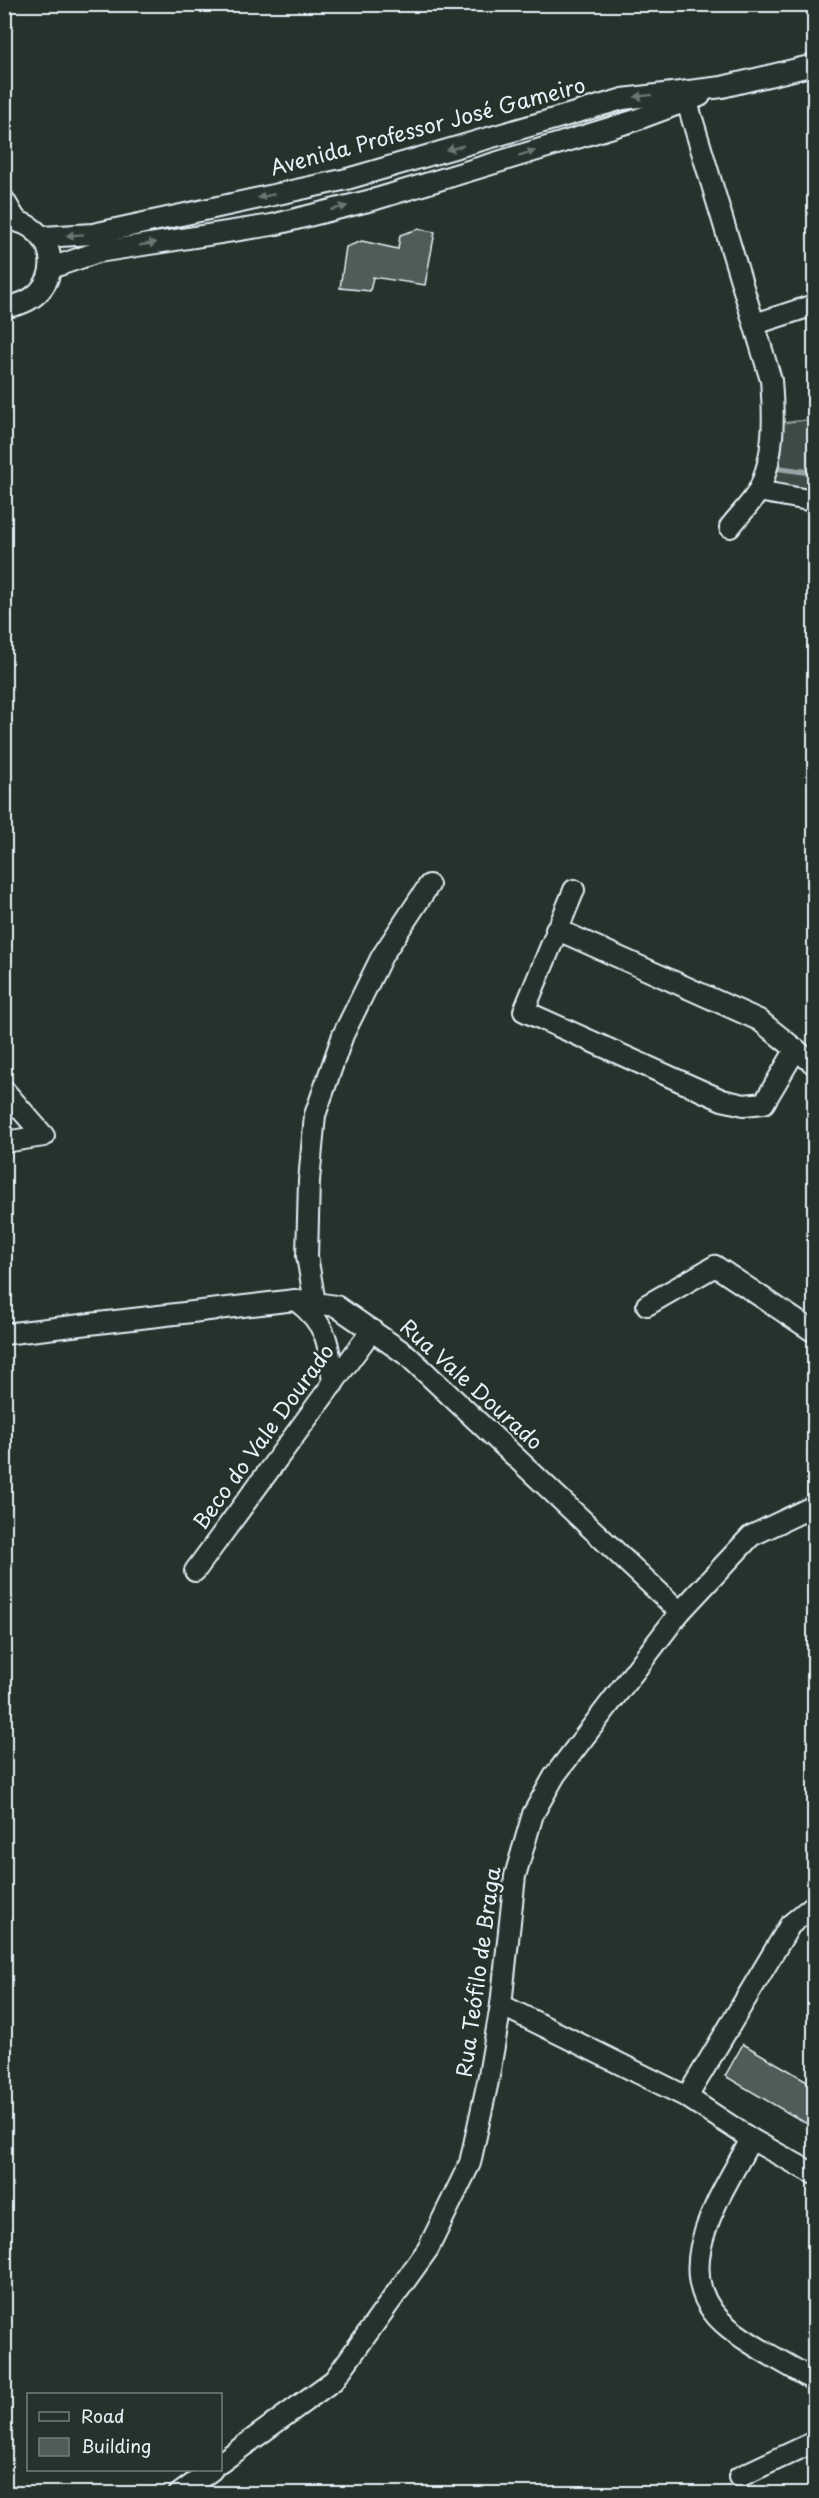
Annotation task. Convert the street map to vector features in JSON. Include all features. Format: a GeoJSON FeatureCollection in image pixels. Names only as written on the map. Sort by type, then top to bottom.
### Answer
{"type":"FeatureCollection","features":[{"type":"Feature","properties":{"kind":"street","name":"Avenida Professor José Gameiro"},"geometry":{"type":"LineString","coordinates":[[42,237],[93,234],[346,179],[623,99],[722,87],[814,65]]}},
{"type":"Feature","properties":{"kind":"street","name":"Avenida Professor José Gameiro"},"geometry":{"type":"LineString","coordinates":[[51,268],[98,252],[272,225],[376,199],[633,121],[722,87]]}},
{"type":"Feature","properties":{"kind":"street"},"geometry":{"type":"LineString","coordinates":[[687,102],[771,380],[774,424],[769,455],[758,491],[730,527]]}},
{"type":"Feature","properties":{"kind":"street"},"geometry":{"type":"LineString","coordinates":[[4,200],[10,220],[35,229],[42,237],[48,247],[51,268],[40,292],[18,306],[4,307]]}},
{"type":"Feature","properties":{"kind":"street"},"geometry":{"type":"LineString","coordinates":[[755,324],[814,305]]}},
{"type":"Feature","properties":{"kind":"street"},"geometry":{"type":"LineString","coordinates":[[758,491],[814,501]]}},
{"type":"Feature","properties":{"kind":"street"},"geometry":{"type":"LineString","coordinates":[[315,1303],[307,1256],[309,1181],[315,1115],[343,1035],[377,966],[429,885]]}},
{"type":"Feature","properties":{"kind":"street"},"geometry":{"type":"LineString","coordinates":[[574,890],[524,1011],[722,1100],[744,1105],[764,1103],[796,1049]]}},
{"type":"Feature","properties":{"kind":"street"},"geometry":{"type":"LineString","coordinates":[[556,929],[759,1020],[814,1064]]}},
{"type":"Feature","properties":{"kind":"street"},"geometry":{"type":"LineString","coordinates":[[4,1090],[44,1136],[4,1142]]}},
{"type":"Feature","properties":{"kind":"street"},"geometry":{"type":"LineString","coordinates":[[647,1305],[715,1266],[814,1332]]}},
{"type":"Feature","properties":{"kind":"street"},"geometry":{"type":"LineString","coordinates":[[295,1300],[315,1315],[326,1337],[333,1384]]}},
{"type":"Feature","properties":{"kind":"street","name":"Rua Vale Dourado"},"geometry":{"type":"LineString","coordinates":[[4,1334],[295,1300],[336,1306],[407,1355],[680,1612]]}},
{"type":"Feature","properties":{"kind":"street","name":"Beco do Vale Dourado"},"geometry":{"type":"LineString","coordinates":[[195,1571],[372,1330]]}},
{"type":"Feature","properties":{"kind":"street","name":"Rua Teófilo de Braga"},"geometry":{"type":"LineString","coordinates":[[222,2462],[334,2380],[428,2249],[470,2163],[501,2004],[515,1876],[533,1814],[555,1775],[680,1612],[751,1536],[814,1506]]}},
{"type":"Feature","properties":{"kind":"street"},"geometry":{"type":"LineString","coordinates":[[687,2097],[790,1925],[814,1905]]}},
{"type":"Feature","properties":{"kind":"street"},"geometry":{"type":"LineString","coordinates":[[501,2004],[687,2097],[751,2139],[814,2174]]}},
{"type":"Feature","properties":{"kind":"street"},"geometry":{"type":"LineString","coordinates":[[751,2139],[706,2224],[698,2250],[698,2268],[703,2292],[712,2313],[728,2328],[814,2382]]}},
{"type":"Feature","properties":{"kind":"street"},"geometry":{"type":"LineString","coordinates":[[739,2477],[814,2442]]}},
{"type":"Feature","properties":{"kind":"street"},"geometry":{"type":"LineString","coordinates":[[179,2493],[209,2471]]}},
{"type":"Feature","properties":{"kind":"shaded area"},"geometry":{"type":"Polygon","coordinates":[[[814,419],[814,501],[758,491],[774,424],[814,419]]]}},
{"type":"Feature","properties":{"kind":"building"},"geometry":{"type":"Polygon","coordinates":[[[418,229],[435,232],[425,285],[373,277],[370,291],[340,288],[346,247],[362,241],[398,249],[400,235],[418,229]]]}},
{"type":"Feature","properties":{"kind":"building"},"geometry":{"type":"Polygon","coordinates":[[[743,2044],[814,2085],[814,2128],[725,2076],[743,2044]]]}},
{"type":"Feature","properties":{"kind":"waterway"},"geometry":{"type":"LineString","coordinates":[[770,467],[814,473]]}}]}
